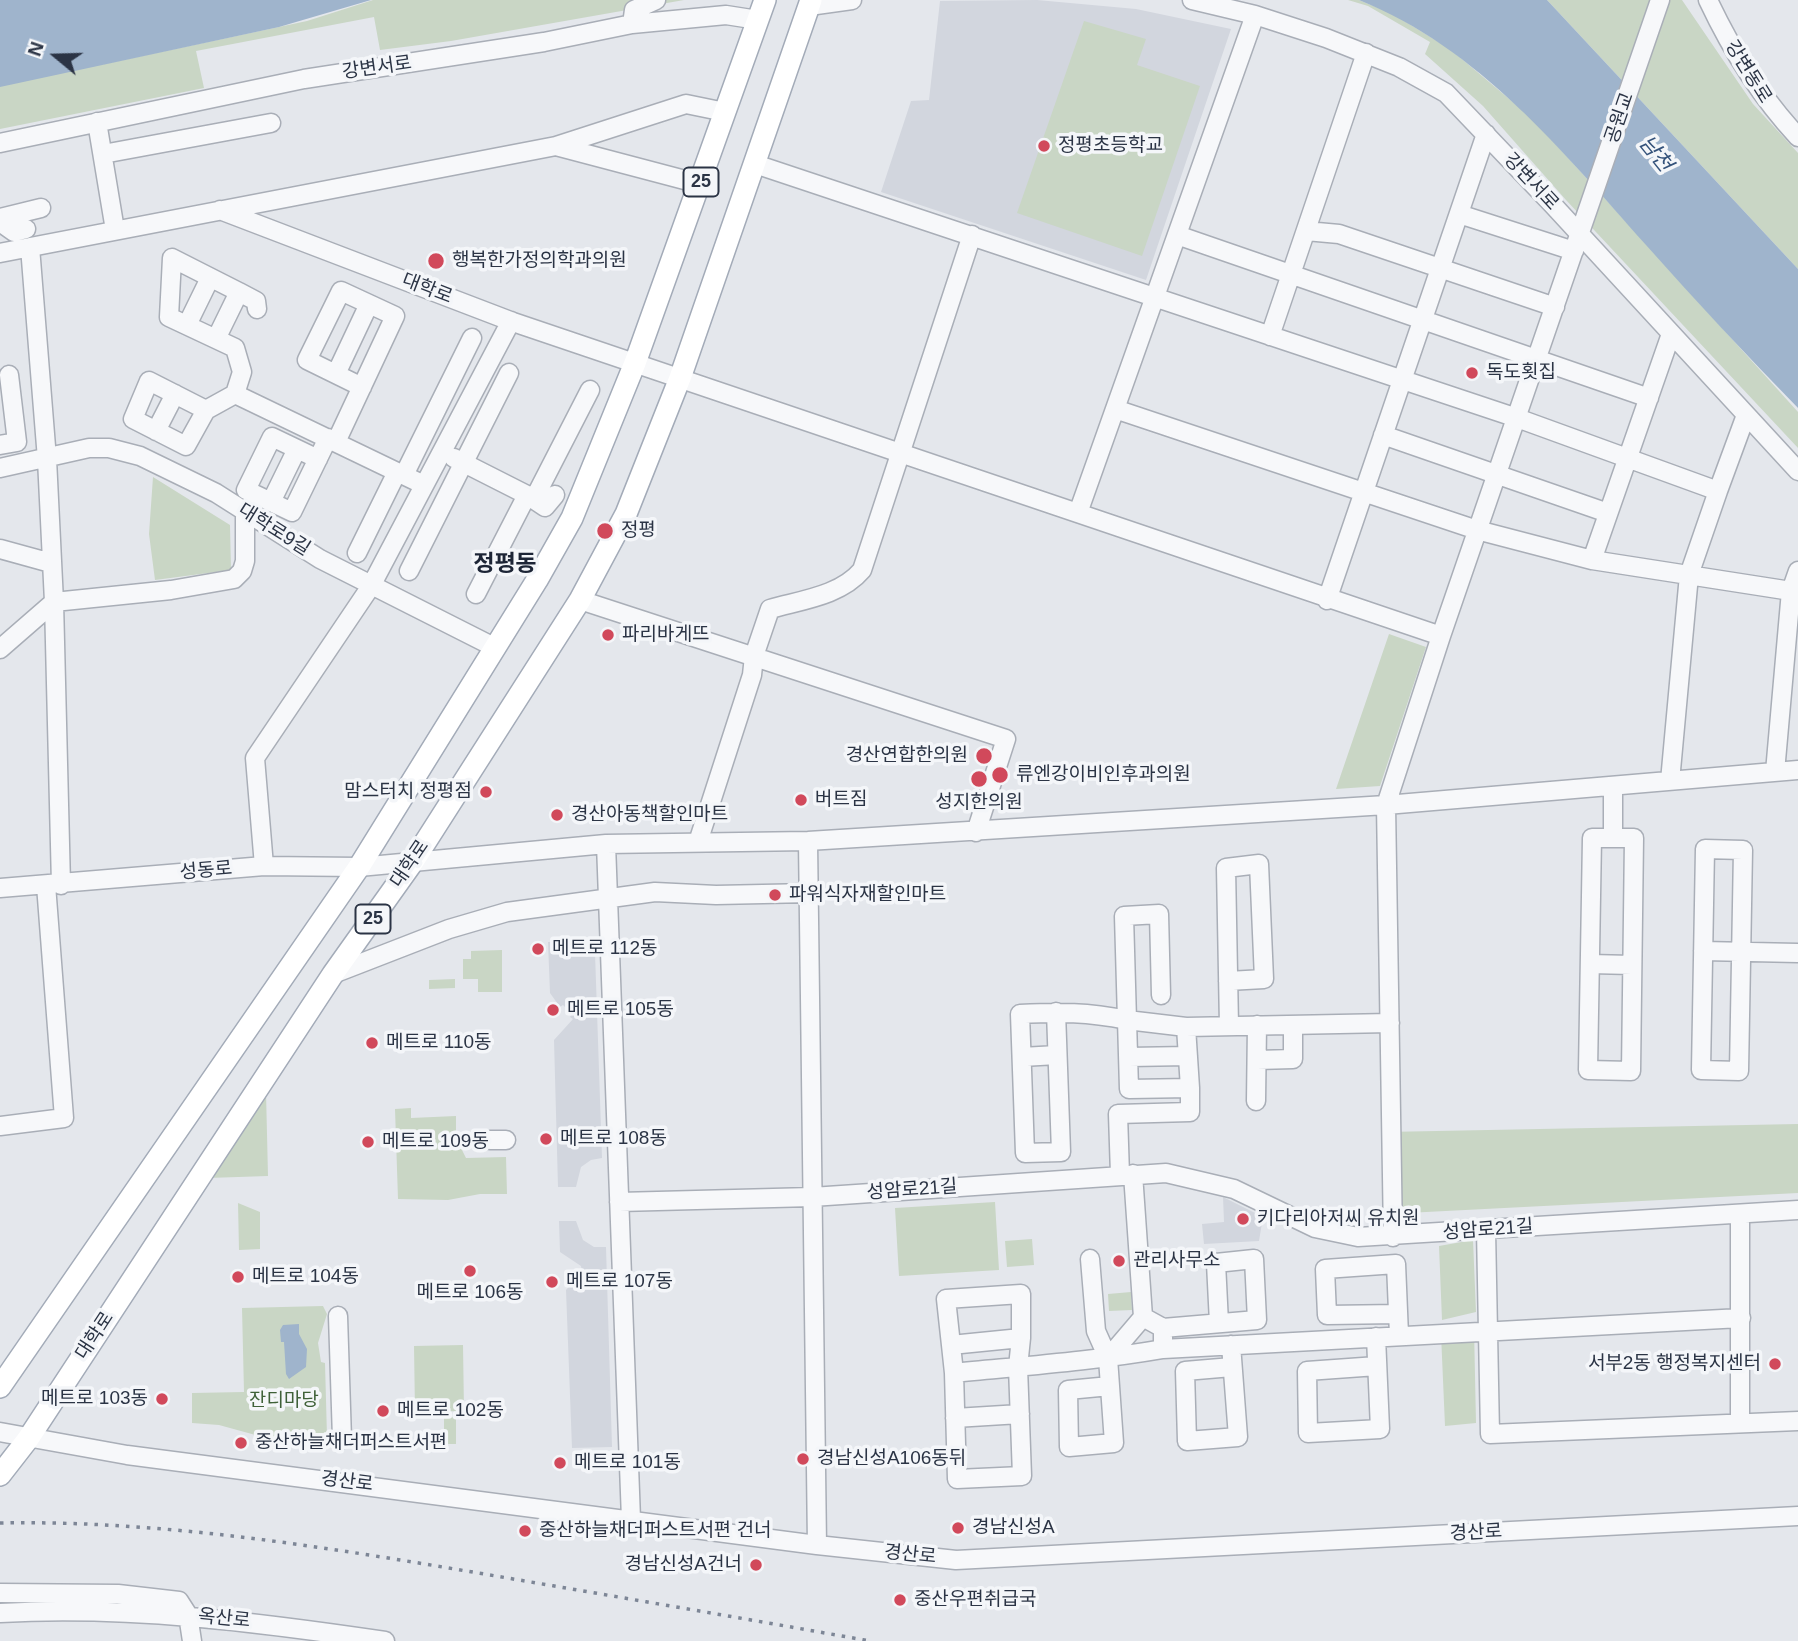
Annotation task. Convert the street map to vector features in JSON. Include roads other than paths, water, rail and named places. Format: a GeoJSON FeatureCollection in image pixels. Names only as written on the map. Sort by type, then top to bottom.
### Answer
{"type":"FeatureCollection","features":[{"type":"Feature","properties":{"kind":"main road"},"geometry":{"type":"LineString","coordinates":[[680,378],[810,3]]}},
{"type":"Feature","properties":{"kind":"main road","name":"25"},"geometry":{"type":"LineString","coordinates":[[4,1382],[359,867],[572,518],[635,363],[761,10]]}},
{"type":"Feature","properties":{"kind":"main road","name":"대학로"},"geometry":{"type":"LineString","coordinates":[[27,1438],[333,974],[412,863],[580,600],[626,514],[680,378]]}},
{"type":"Feature","properties":{"kind":"main road","name":"25"},"geometry":{"type":"LineString","coordinates":[[2,1473],[27,1438]]}},
{"type":"Feature","properties":{"kind":"street"},"geometry":{"type":"LineString","coordinates":[[632,24],[634,10],[656,0]]}},
{"type":"Feature","properties":{"kind":"street"},"geometry":{"type":"LineString","coordinates":[[810,3],[852,0]]}},
{"type":"Feature","properties":{"kind":"street","name":"강변서로"},"geometry":{"type":"LineString","coordinates":[[1192,0],[1255,15],[1366,53],[1424,79],[1446,93],[1486,134],[1577,244],[1671,334],[1798,471]]}},
{"type":"Feature","properties":{"kind":"street","name":"공원교"},"geometry":{"type":"LineString","coordinates":[[1393,1237],[1386,805],[1477,530],[1660,0]]}},
{"type":"Feature","properties":{"kind":"street","name":"강변동로"},"geometry":{"type":"LineString","coordinates":[[1708,0],[1732,50],[1772,109],[1798,137]]}},
{"type":"Feature","properties":{"kind":"street","name":"강변서로"},"geometry":{"type":"LineString","coordinates":[[0,143],[304,79],[544,42],[632,24],[761,10]]}},
{"type":"Feature","properties":{"kind":"street"},"geometry":{"type":"LineString","coordinates":[[1078,513],[1255,15]]}},
{"type":"Feature","properties":{"kind":"street"},"geometry":{"type":"LineString","coordinates":[[1270,336],[1366,53]]}},
{"type":"Feature","properties":{"kind":"street"},"geometry":{"type":"LineString","coordinates":[[0,253],[28,238],[115,230],[223,206],[556,146],[686,104],[725,112]]}},
{"type":"Feature","properties":{"kind":"street"},"geometry":{"type":"LineString","coordinates":[[97,122],[115,230]]}},
{"type":"Feature","properties":{"kind":"street"},"geometry":{"type":"LineString","coordinates":[[178,140],[210,122]]}},
{"type":"Feature","properties":{"kind":"street"},"geometry":{"type":"LineString","coordinates":[[103,154],[271,123]]}},
{"type":"Feature","properties":{"kind":"street"},"geometry":{"type":"LineString","coordinates":[[1327,600],[1486,134]]}},
{"type":"Feature","properties":{"kind":"street"},"geometry":{"type":"LineString","coordinates":[[556,146],[700,184]]}},
{"type":"Feature","properties":{"kind":"street"},"geometry":{"type":"LineString","coordinates":[[755,164],[1517,418],[1718,491]]}},
{"type":"Feature","properties":{"kind":"street"},"geometry":{"type":"LineString","coordinates":[[140,214],[223,206],[311,181]]}},
{"type":"Feature","properties":{"kind":"street","name":"대학로"},"geometry":{"type":"LineString","coordinates":[[223,206],[511,321],[680,378]]}},
{"type":"Feature","properties":{"kind":"street"},"geometry":{"type":"LineString","coordinates":[[0,220],[41,208]]}},
{"type":"Feature","properties":{"kind":"street"},"geometry":{"type":"LineString","coordinates":[[1459,214],[1577,244]]}},
{"type":"Feature","properties":{"kind":"street"},"geometry":{"type":"LineString","coordinates":[[0,220],[14,232],[28,238]]}},
{"type":"Feature","properties":{"kind":"street"},"geometry":{"type":"LineString","coordinates":[[1306,231],[1339,234],[1555,307]]}},
{"type":"Feature","properties":{"kind":"street"},"geometry":{"type":"LineString","coordinates":[[698,842],[752,675],[754,656],[770,609],[835,590],[854,580],[862,570],[972,235]]}},
{"type":"Feature","properties":{"kind":"street"},"geometry":{"type":"LineString","coordinates":[[1177,235],[1649,398]]}},
{"type":"Feature","properties":{"kind":"street"},"geometry":{"type":"LineString","coordinates":[[0,1126],[64,1118],[53,885],[54,602],[47,459],[28,238]]}},
{"type":"Feature","properties":{"kind":"street"},"geometry":{"type":"LineString","coordinates":[[206,410],[149,381],[133,419],[186,446],[206,410],[234,394],[242,372],[235,348],[169,317],[172,258],[256,301],[257,309]]}},
{"type":"Feature","properties":{"kind":"street"},"geometry":{"type":"LineString","coordinates":[[187,325],[210,278]]}},
{"type":"Feature","properties":{"kind":"street"},"geometry":{"type":"LineString","coordinates":[[318,459],[272,437],[246,490],[292,512],[318,459],[362,387],[395,316],[341,291],[307,360],[362,387]]}},
{"type":"Feature","properties":{"kind":"street"},"geometry":{"type":"LineString","coordinates":[[216,339],[239,292]]}},
{"type":"Feature","properties":{"kind":"street"},"geometry":{"type":"LineString","coordinates":[[336,374],[369,304]]}},
{"type":"Feature","properties":{"kind":"street"},"geometry":{"type":"LineString","coordinates":[[264,866],[255,758],[371,586],[511,321]]}},
{"type":"Feature","properties":{"kind":"street"},"geometry":{"type":"LineString","coordinates":[[1592,560],[1671,334]]}},
{"type":"Feature","properties":{"kind":"street"},"geometry":{"type":"LineString","coordinates":[[356,553],[472,338]]}},
{"type":"Feature","properties":{"kind":"street"},"geometry":{"type":"LineString","coordinates":[[409,571],[509,373]]}},
{"type":"Feature","properties":{"kind":"street"},"geometry":{"type":"LineString","coordinates":[[0,445],[16,442],[9,374]]}},
{"type":"Feature","properties":{"kind":"street"},"geometry":{"type":"LineString","coordinates":[[680,378],[1327,600],[1441,636]]}},
{"type":"Feature","properties":{"kind":"street"},"geometry":{"type":"LineString","coordinates":[[527,495],[535,497],[590,390]]}},
{"type":"Feature","properties":{"kind":"street"},"geometry":{"type":"LineString","coordinates":[[156,431],[175,394]]}},
{"type":"Feature","properties":{"kind":"street"},"geometry":{"type":"LineString","coordinates":[[234,394],[425,485]]}},
{"type":"Feature","properties":{"kind":"street"},"geometry":{"type":"LineString","coordinates":[[1115,409],[1477,530],[1592,560],[1791,591]]}},
{"type":"Feature","properties":{"kind":"street"},"geometry":{"type":"LineString","coordinates":[[1670,781],[1689,575],[1746,415]]}},
{"type":"Feature","properties":{"kind":"street"},"geometry":{"type":"LineString","coordinates":[[271,502],[291,446],[295,422]]}},
{"type":"Feature","properties":{"kind":"street"},"geometry":{"type":"LineString","coordinates":[[1383,435],[1608,513]]}},
{"type":"Feature","properties":{"kind":"street","name":"대학로9길"},"geometry":{"type":"LineString","coordinates":[[0,468],[89,448],[109,448],[134,455],[216,493],[371,586],[494,647]]}},
{"type":"Feature","properties":{"kind":"street"},"geometry":{"type":"LineString","coordinates":[[442,451],[545,507],[555,495]]}},
{"type":"Feature","properties":{"kind":"street"},"geometry":{"type":"LineString","coordinates":[[476,594],[527,495]]}},
{"type":"Feature","properties":{"kind":"street"},"geometry":{"type":"LineString","coordinates":[[0,649],[54,602],[171,590],[234,579],[242,571],[245,561],[246,513]]}},
{"type":"Feature","properties":{"kind":"street"},"geometry":{"type":"LineString","coordinates":[[0,550],[51,563]]}},
{"type":"Feature","properties":{"kind":"street"},"geometry":{"type":"LineString","coordinates":[[1775,772],[1791,591],[1798,571]]}},
{"type":"Feature","properties":{"kind":"street"},"geometry":{"type":"LineString","coordinates":[[580,600],[1006,738],[976,832]]}},
{"type":"Feature","properties":{"kind":"street","name":"성동로"},"geometry":{"type":"LineString","coordinates":[[0,888],[264,866],[359,867],[606,844],[808,841],[976,832],[1386,805],[1798,770]]}},
{"type":"Feature","properties":{"kind":"street"},"geometry":{"type":"LineString","coordinates":[[1613,838],[1614,786]]}},
{"type":"Feature","properties":{"kind":"street"},"geometry":{"type":"LineString","coordinates":[[1592,838],[1613,838],[1634,838],[1631,1070],[1588,1070],[1592,838]]}},
{"type":"Feature","properties":{"kind":"street"},"geometry":{"type":"LineString","coordinates":[[808,841],[817,1545]]}},
{"type":"Feature","properties":{"kind":"street"},"geometry":{"type":"LineString","coordinates":[[606,844],[631,1519]]}},
{"type":"Feature","properties":{"kind":"street"},"geometry":{"type":"LineString","coordinates":[[1705,849],[1743,850],[1739,1071],[1701,1070],[1703,951],[1705,849]]}},
{"type":"Feature","properties":{"kind":"street"},"geometry":{"type":"LineString","coordinates":[[1228,981],[1264,979],[1259,864],[1226,868],[1228,981],[1229,1026]]}},
{"type":"Feature","properties":{"kind":"street"},"geometry":{"type":"LineString","coordinates":[[333,974],[383,960],[481,925],[507,912],[655,892],[716,895],[810,893]]}},
{"type":"Feature","properties":{"kind":"street"},"geometry":{"type":"LineString","coordinates":[[1161,995],[1159,914],[1124,916],[1129,1089],[1190,1088]]}},
{"type":"Feature","properties":{"kind":"street"},"geometry":{"type":"LineString","coordinates":[[1703,951],[1798,953]]}},
{"type":"Feature","properties":{"kind":"street"},"geometry":{"type":"LineString","coordinates":[[1590,964],[1632,965]]}},
{"type":"Feature","properties":{"kind":"street"},"geometry":{"type":"LineString","coordinates":[[1056,1012],[1061,1152],[1025,1153],[1020,1014],[1056,1012],[1084,1012],[1186,1027],[1390,1023]]}},
{"type":"Feature","properties":{"kind":"street"},"geometry":{"type":"LineString","coordinates":[[1256,1101],[1257,1025]]}},
{"type":"Feature","properties":{"kind":"street"},"geometry":{"type":"LineString","coordinates":[[1256,1060],[1293,1059],[1293,1025]]}},
{"type":"Feature","properties":{"kind":"street"},"geometry":{"type":"LineString","coordinates":[[1108,1358],[1143,1317],[1118,1114],[1190,1112],[1186,1027]]}},
{"type":"Feature","properties":{"kind":"street"},"geometry":{"type":"LineString","coordinates":[[1022,1057],[1057,1055]]}},
{"type":"Feature","properties":{"kind":"street"},"geometry":{"type":"LineString","coordinates":[[1129,1058],[1188,1056]]}},
{"type":"Feature","properties":{"kind":"street","name":"성암로21길"},"geometry":{"type":"LineString","coordinates":[[619,1202],[812,1197],[1127,1174],[1190,1176],[1250,1195],[1315,1228],[1359,1237],[1798,1210]]}},
{"type":"Feature","properties":{"kind":"street"},"geometry":{"type":"LineString","coordinates":[[1740,1215],[1740,1423]]}},
{"type":"Feature","properties":{"kind":"street"},"geometry":{"type":"LineString","coordinates":[[1486,1230],[1490,1434],[1798,1421]]}},
{"type":"Feature","properties":{"kind":"street"},"geometry":{"type":"LineString","coordinates":[[1090,1259],[1096,1331],[1108,1358],[1110,1386]]}},
{"type":"Feature","properties":{"kind":"street"},"geometry":{"type":"LineString","coordinates":[[1398,1314],[1327,1315],[1325,1269],[1396,1264],[1399,1335]]}},
{"type":"Feature","properties":{"kind":"street"},"geometry":{"type":"LineString","coordinates":[[1021,1294],[1018,1367],[1022,1476],[957,1479],[951,1345],[946,1299],[1021,1294]]}},
{"type":"Feature","properties":{"kind":"street"},"geometry":{"type":"LineString","coordinates":[[338,1316],[341,1439]]}},
{"type":"Feature","properties":{"kind":"street"},"geometry":{"type":"LineString","coordinates":[[1143,1317],[1163,1328],[1219,1323]]}},
{"type":"Feature","properties":{"kind":"street"},"geometry":{"type":"LineString","coordinates":[[954,1373],[1108,1358],[1163,1349],[1741,1318]]}},
{"type":"Feature","properties":{"kind":"street"},"geometry":{"type":"LineString","coordinates":[[1163,1328],[1163,1349]]}},
{"type":"Feature","properties":{"kind":"street"},"geometry":{"type":"LineString","coordinates":[[1377,1337],[1380,1429],[1308,1433],[1307,1371],[1377,1366]]}},
{"type":"Feature","properties":{"kind":"street"},"geometry":{"type":"LineString","coordinates":[[951,1345],[1021,1338]]}},
{"type":"Feature","properties":{"kind":"street"},"geometry":{"type":"LineString","coordinates":[[1231,1345],[1233,1367],[1238,1437],[1187,1441],[1185,1371],[1233,1367]]}},
{"type":"Feature","properties":{"kind":"street"},"geometry":{"type":"LineString","coordinates":[[955,1418],[1020,1414]]}},
{"type":"Feature","properties":{"kind":"street","name":"경산로"},"geometry":{"type":"LineString","coordinates":[[0,1432],[127,1455],[817,1545],[956,1560],[1798,1516]]}},
{"type":"Feature","properties":{"kind":"street"},"geometry":{"type":"LineString","coordinates":[[0,1593],[118,1594],[179,1601],[188,1615],[192,1641]]}},
{"type":"Feature","properties":{"kind":"street","name":"옥산로"},"geometry":{"type":"LineString","coordinates":[[0,1614],[53,1611],[188,1615],[384,1641]]}},
{"type":"Feature","properties":{"kind":"water"},"geometry":{"type":"Polygon","coordinates":[[[0,0],[371,0],[279,27],[0,87],[0,0]]]}},
{"type":"Feature","properties":{"kind":"water","name":"남천"},"geometry":{"type":"Polygon","coordinates":[[[1359,0],[1547,0],[1798,269],[1798,408],[1702,307],[1583,174],[1516,106],[1481,74],[1443,45],[1402,20],[1359,0]]]}},
{"type":"Feature","properties":{"kind":"water"},"geometry":{"type":"Polygon","coordinates":[[[299,1324],[299,1334],[307,1349],[306,1367],[289,1379],[280,1330],[283,1325],[299,1324]]]}},
{"type":"Feature","properties":{"kind":"railway"},"geometry":{"type":"LineString","coordinates":[[0,1523],[122,1526],[304,1545],[870,1641]]}},
{"type":"Feature","properties":{"kind":"place","name":"정평초등학교"},"geometry":{"type":"Point","coordinates":[1044,146]}},
{"type":"Feature","properties":{"kind":"place","name":"행복한가정의학과의원"},"geometry":{"type":"Point","coordinates":[436,261]}},
{"type":"Feature","properties":{"kind":"place","name":"독도횟집"},"geometry":{"type":"Point","coordinates":[1472,373]}},
{"type":"Feature","properties":{"kind":"place","name":"정평"},"geometry":{"type":"Point","coordinates":[605,531]}},
{"type":"Feature","properties":{"kind":"place","name":"파리바게뜨"},"geometry":{"type":"Point","coordinates":[608,635]}},
{"type":"Feature","properties":{"kind":"place","name":"경산연합한의원"},"geometry":{"type":"Point","coordinates":[984,756]}},
{"type":"Feature","properties":{"kind":"place","name":"류엔강이비인후과의원"},"geometry":{"type":"Point","coordinates":[1000,775]}},
{"type":"Feature","properties":{"kind":"place","name":"성지한의원"},"geometry":{"type":"Point","coordinates":[979,779]}},
{"type":"Feature","properties":{"kind":"place","name":"맘스터치 정평점"},"geometry":{"type":"Point","coordinates":[486,792]}},
{"type":"Feature","properties":{"kind":"place","name":"버트짐"},"geometry":{"type":"Point","coordinates":[801,800]}},
{"type":"Feature","properties":{"kind":"place","name":"경산아동책할인마트"},"geometry":{"type":"Point","coordinates":[557,815]}},
{"type":"Feature","properties":{"kind":"place","name":"파워식자재할인마트"},"geometry":{"type":"Point","coordinates":[775,895]}},
{"type":"Feature","properties":{"kind":"place","name":"메트로 112동"},"geometry":{"type":"Point","coordinates":[538,949]}},
{"type":"Feature","properties":{"kind":"place","name":"메트로 105동"},"geometry":{"type":"Point","coordinates":[553,1010]}},
{"type":"Feature","properties":{"kind":"place","name":"메트로 110동"},"geometry":{"type":"Point","coordinates":[372,1043]}},
{"type":"Feature","properties":{"kind":"place","name":"메트로 108동"},"geometry":{"type":"Point","coordinates":[546,1139]}},
{"type":"Feature","properties":{"kind":"place","name":"메트로 109동"},"geometry":{"type":"Point","coordinates":[368,1142]}},
{"type":"Feature","properties":{"kind":"place","name":"키다리아저씨 유치원"},"geometry":{"type":"Point","coordinates":[1243,1219]}},
{"type":"Feature","properties":{"kind":"place","name":"관리사무소"},"geometry":{"type":"Point","coordinates":[1119,1261]}},
{"type":"Feature","properties":{"kind":"place","name":"메트로 106동"},"geometry":{"type":"Point","coordinates":[470,1271]}},
{"type":"Feature","properties":{"kind":"place","name":"메트로 104동"},"geometry":{"type":"Point","coordinates":[238,1277]}},
{"type":"Feature","properties":{"kind":"place","name":"메트로 107동"},"geometry":{"type":"Point","coordinates":[552,1282]}},
{"type":"Feature","properties":{"kind":"place","name":"서부2동 행정복지센터"},"geometry":{"type":"Point","coordinates":[1775,1364]}},
{"type":"Feature","properties":{"kind":"place","name":"메트로 103동"},"geometry":{"type":"Point","coordinates":[162,1399]}},
{"type":"Feature","properties":{"kind":"place","name":"메트로 102동"},"geometry":{"type":"Point","coordinates":[383,1411]}},
{"type":"Feature","properties":{"kind":"place","name":"중산하늘채더퍼스트서편"},"geometry":{"type":"Point","coordinates":[241,1443]}},
{"type":"Feature","properties":{"kind":"place","name":"경남신성A106동뒤"},"geometry":{"type":"Point","coordinates":[803,1459]}},
{"type":"Feature","properties":{"kind":"place","name":"메트로 101동"},"geometry":{"type":"Point","coordinates":[560,1463]}},
{"type":"Feature","properties":{"kind":"place","name":"경남신성A"},"geometry":{"type":"Point","coordinates":[958,1528]}},
{"type":"Feature","properties":{"kind":"place","name":"중산하늘채더퍼스트서편 건너"},"geometry":{"type":"Point","coordinates":[525,1531]}},
{"type":"Feature","properties":{"kind":"place","name":"경남신성A건너"},"geometry":{"type":"Point","coordinates":[756,1565]}},
{"type":"Feature","properties":{"kind":"place","name":"중산우편취급국"},"geometry":{"type":"Point","coordinates":[900,1600]}},
{"type":"Feature","properties":{"kind":"district","name":"정평동"},"geometry":{"type":"Point","coordinates":[505,565]}},
{"type":"Feature","properties":{"kind":"park label","name":"잔디마당"},"geometry":{"type":"Point","coordinates":[284,1401]}}]}
